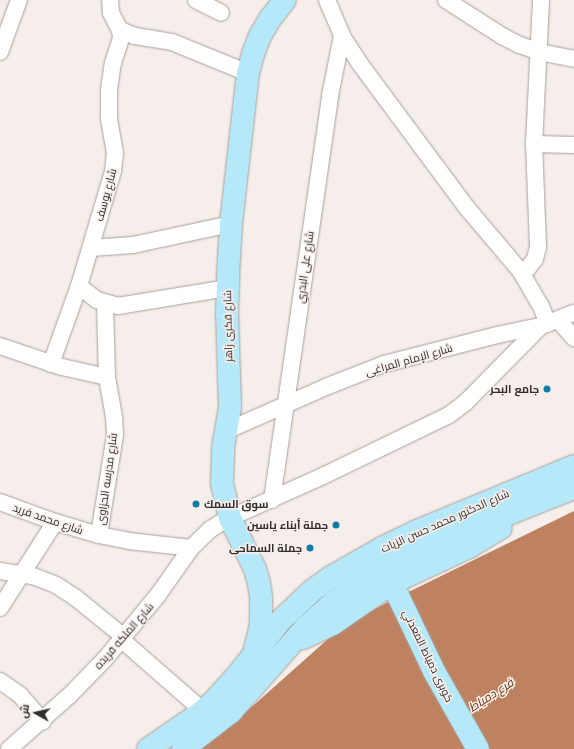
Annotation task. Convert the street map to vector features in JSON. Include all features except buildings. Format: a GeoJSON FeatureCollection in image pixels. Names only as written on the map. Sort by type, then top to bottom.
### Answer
{"type":"FeatureCollection","features":[{"type":"Feature","properties":{"kind":"street"},"geometry":{"type":"LineString","coordinates":[[0,52],[19,0]]}},
{"type":"Feature","properties":{"kind":"street"},"geometry":{"type":"LineString","coordinates":[[110,0],[111,13],[120,30],[135,36],[172,42],[248,73]]}},
{"type":"Feature","properties":{"kind":"street"},"geometry":{"type":"LineString","coordinates":[[196,0],[221,13]]}},
{"type":"Feature","properties":{"kind":"street","name":"شارع فكرى زاهر"},"geometry":{"type":"LineString","coordinates":[[254,653],[261,625],[260,590],[255,569],[230,518],[222,483],[223,448],[230,407],[228,288],[231,224],[248,73],[260,36],[270,19],[285,0]]}},
{"type":"Feature","properties":{"kind":"street"},"geometry":{"type":"LineString","coordinates":[[326,0],[342,36],[406,127],[467,208],[521,272],[541,306],[549,324],[574,338]]}},
{"type":"Feature","properties":{"kind":"street"},"geometry":{"type":"LineString","coordinates":[[446,0],[502,36],[539,52],[574,59]]}},
{"type":"Feature","properties":{"kind":"street"},"geometry":{"type":"LineString","coordinates":[[521,272],[528,268],[535,259],[538,247],[534,144],[541,0]]}},
{"type":"Feature","properties":{"kind":"street","name":"شارع يوسف"},"geometry":{"type":"LineString","coordinates":[[51,364],[79,286],[113,171],[115,153],[110,118],[109,90],[113,63],[120,42],[120,30]]}},
{"type":"Feature","properties":{"kind":"street","name":"شارع على البدري"},"geometry":{"type":"LineString","coordinates":[[272,500],[328,104],[342,36]]}},
{"type":"Feature","properties":{"kind":"street"},"geometry":{"type":"LineString","coordinates":[[534,144],[574,145]]}},
{"type":"Feature","properties":{"kind":"street"},"geometry":{"type":"LineString","coordinates":[[91,248],[133,245],[231,224]]}},
{"type":"Feature","properties":{"kind":"street"},"geometry":{"type":"LineString","coordinates":[[79,286],[94,298],[105,304],[122,306],[228,288]]}},
{"type":"Feature","properties":{"kind":"street","name":"شارع مدرسه الحزاوى"},"geometry":{"type":"LineString","coordinates":[[99,535],[115,435],[107,377],[105,304]]}},
{"type":"Feature","properties":{"kind":"street","name":"شارع الإمام المراغى"},"geometry":{"type":"LineString","coordinates":[[226,431],[384,364],[497,335],[549,324],[574,313]]}},
{"type":"Feature","properties":{"kind":"street","name":"شارع الملكه فريده"},"geometry":{"type":"LineString","coordinates":[[9,749],[43,720],[88,677],[123,639],[158,595],[192,548],[206,532],[230,518],[272,500],[449,415],[466,402],[549,324]]}},
{"type":"Feature","properties":{"kind":"street"},"geometry":{"type":"LineString","coordinates":[[0,346],[51,364],[107,377]]}},
{"type":"Feature","properties":{"kind":"street","name":"شارع الدكتور محمد حسن الزيات"},"geometry":{"type":"LineString","coordinates":[[148,749],[203,711],[235,678],[267,636],[297,604],[313,590],[349,566],[415,532],[574,466]]}},
{"type":"Feature","properties":{"kind":"street","name":"شارع الدكتور محمد حسن الزيات"},"geometry":{"type":"LineString","coordinates":[[182,749],[219,723],[239,705],[292,641],[333,603],[390,564],[420,549],[574,488]]}},
{"type":"Feature","properties":{"kind":"street","name":"شارع محمد فريد"},"geometry":{"type":"LineString","coordinates":[[0,502],[55,522],[99,535],[129,541],[192,548]]}},
{"type":"Feature","properties":{"kind":"street"},"geometry":{"type":"LineString","coordinates":[[292,641],[313,634],[333,624],[387,585],[489,537],[524,508]]}},
{"type":"Feature","properties":{"kind":"street"},"geometry":{"type":"LineString","coordinates":[[0,608],[55,522]]}},
{"type":"Feature","properties":{"kind":"street"},"geometry":{"type":"LineString","coordinates":[[0,571],[21,574],[44,580],[66,590],[203,711]]}},
{"type":"Feature","properties":{"kind":"street","name":"كوبرى دمياط المعدني"},"geometry":{"type":"LineString","coordinates":[[387,585],[467,749]]}},
{"type":"Feature","properties":{"kind":"street","name":"كوبرى دمياط المعدني"},"geometry":{"type":"LineString","coordinates":[[387,585],[478,749]]}},
{"type":"Feature","properties":{"kind":"street"},"geometry":{"type":"LineString","coordinates":[[0,681],[20,695],[43,720]]}},
{"type":"Feature","properties":{"kind":"water","name":"فرع دمياط"},"geometry":{"type":"Polygon","coordinates":[[[574,511],[574,749],[198,749],[255,704],[338,630],[382,605],[574,511]]]}},
{"type":"Feature","properties":{"kind":"place","name":"جامع البحر"},"geometry":{"type":"Point","coordinates":[547,389]}},
{"type":"Feature","properties":{"kind":"place","name":"سوق السمك"},"geometry":{"type":"Point","coordinates":[196,504]}},
{"type":"Feature","properties":{"kind":"place","name":"جملة أبناء ياسين"},"geometry":{"type":"Point","coordinates":[336,525]}},
{"type":"Feature","properties":{"kind":"place","name":"جملة السماحى"},"geometry":{"type":"Point","coordinates":[310,548]}}]}
